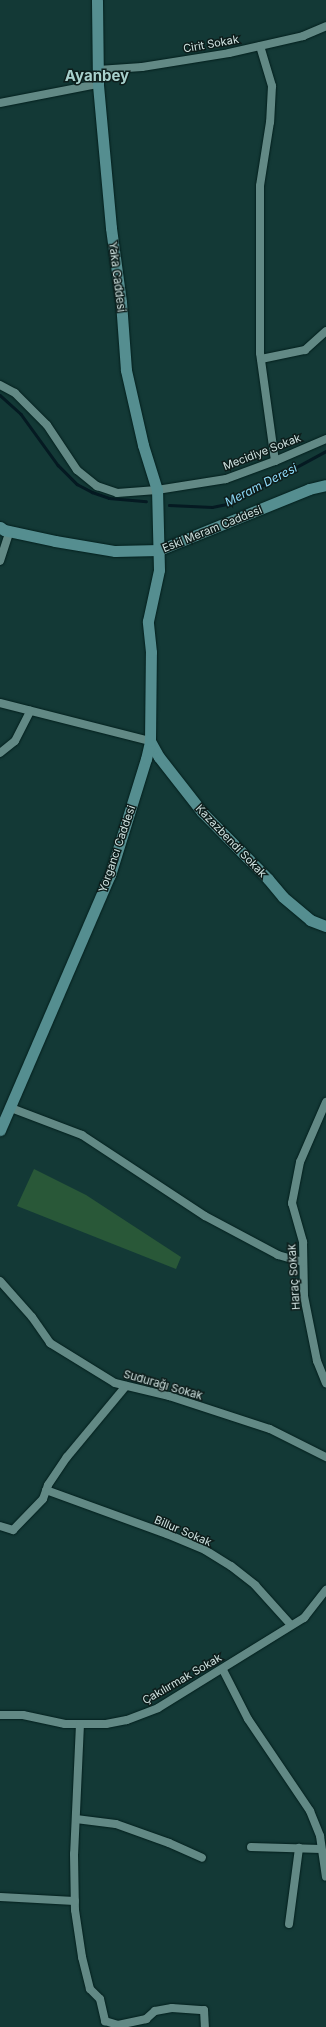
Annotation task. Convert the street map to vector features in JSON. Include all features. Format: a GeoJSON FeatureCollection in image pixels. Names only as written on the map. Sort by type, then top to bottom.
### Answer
{"type":"FeatureCollection","features":[{"type":"Feature","properties":{"kind":"street","name":"Yaka Caddesi"},"geometry":{"type":"LineString","coordinates":[[97,0],[98,84],[110,228],[121,302],[126,370],[143,445],[157,490],[160,550]]}},
{"type":"Feature","properties":{"kind":"street","name":"Cirit Sokak"},"geometry":{"type":"LineString","coordinates":[[98,70],[142,67],[229,53],[303,36],[326,26]]}},
{"type":"Feature","properties":{"kind":"street"},"geometry":{"type":"LineString","coordinates":[[260,46],[272,86],[270,122],[260,186],[260,359],[275,461]]}},
{"type":"Feature","properties":{"kind":"street"},"geometry":{"type":"LineString","coordinates":[[0,103],[98,84]]}},
{"type":"Feature","properties":{"kind":"street"},"geometry":{"type":"LineString","coordinates":[[260,359],[305,350],[326,331]]}},
{"type":"Feature","properties":{"kind":"street","name":"Mecidiye Sokak"},"geometry":{"type":"LineString","coordinates":[[0,385],[15,392],[47,425],[77,470],[96,486],[117,493],[157,490],[226,479],[275,461],[326,439]]}},
{"type":"Feature","properties":{"kind":"street","name":"Eski Meram Caddesi"},"geometry":{"type":"LineString","coordinates":[[5,529],[55,541],[116,551],[160,550],[309,489],[326,485]]}},
{"type":"Feature","properties":{"kind":"street"},"geometry":{"type":"LineString","coordinates":[[0,561],[5,529]]}},
{"type":"Feature","properties":{"kind":"street","name":"Yorgancı Caddesi"},"geometry":{"type":"LineString","coordinates":[[0,1130],[11,1108],[110,875],[146,759],[150,741],[151,652],[148,621],[159,570],[160,550]]}},
{"type":"Feature","properties":{"kind":"street"},"geometry":{"type":"LineString","coordinates":[[0,703],[150,741]]}},
{"type":"Feature","properties":{"kind":"street"},"geometry":{"type":"LineString","coordinates":[[0,753],[15,741],[30,711]]}},
{"type":"Feature","properties":{"kind":"street","name":"Kazazbendi Sokak"},"geometry":{"type":"LineString","coordinates":[[150,741],[159,757],[202,812],[268,879],[283,897],[310,920],[326,926]]}},
{"type":"Feature","properties":{"kind":"street","name":"Haraç Sokak"},"geometry":{"type":"LineString","coordinates":[[326,1102],[300,1162],[292,1203],[303,1242],[304,1296],[317,1362],[326,1383]]}},
{"type":"Feature","properties":{"kind":"street"},"geometry":{"type":"LineString","coordinates":[[11,1108],[82,1134],[205,1216],[278,1255],[303,1262]]}},
{"type":"Feature","properties":{"kind":"street","name":"Sudurağı Sokak"},"geometry":{"type":"LineString","coordinates":[[0,1281],[32,1317],[50,1343],[115,1383],[169,1396],[270,1429],[326,1457]]}},
{"type":"Feature","properties":{"kind":"street"},"geometry":{"type":"LineString","coordinates":[[0,1526],[13,1530],[43,1500],[46,1490],[67,1457],[126,1386]]}},
{"type":"Feature","properties":{"kind":"street","name":"Billur Sokak"},"geometry":{"type":"LineString","coordinates":[[46,1490],[167,1534],[205,1550],[231,1566],[255,1585],[291,1625]]}},
{"type":"Feature","properties":{"kind":"street","name":"Çakılırmak Sokak"},"geometry":{"type":"LineString","coordinates":[[0,1715],[23,1715],[65,1724],[106,1724],[127,1720],[158,1708],[223,1670],[304,1618],[326,1590]]}},
{"type":"Feature","properties":{"kind":"street"},"geometry":{"type":"LineString","coordinates":[[223,1670],[248,1719],[310,1812],[320,1836],[326,1877]]}},
{"type":"Feature","properties":{"kind":"street"},"geometry":{"type":"LineString","coordinates":[[80,1724],[76,1819],[75,1901],[85,1970],[90,1989],[100,1999],[104,2024],[118,2025],[146,2019],[156,2011],[172,2008],[204,2010],[205,2027]]}},
{"type":"Feature","properties":{"kind":"street"},"geometry":{"type":"LineString","coordinates":[[76,1819],[116,1824],[169,1842],[202,1858]]}},
{"type":"Feature","properties":{"kind":"street"},"geometry":{"type":"LineString","coordinates":[[251,1847],[321,1849]]}},
{"type":"Feature","properties":{"kind":"street"},"geometry":{"type":"LineString","coordinates":[[289,1924],[298,1848]]}},
{"type":"Feature","properties":{"kind":"street"},"geometry":{"type":"LineString","coordinates":[[0,1898],[75,1901]]}},
{"type":"Feature","properties":{"kind":"green space"},"geometry":{"type":"Polygon","coordinates":[[[34,1169],[86,1195],[181,1257],[176,1269],[17,1206],[34,1169]]]}},
{"type":"Feature","properties":{"kind":"waterway","name":"Meram Deresi"},"geometry":{"type":"LineString","coordinates":[[0,395],[21,414],[58,465],[77,484],[92,492],[109,498],[146,501]]}},
{"type":"Feature","properties":{"kind":"waterway","name":"Meram Deresi"},"geometry":{"type":"LineString","coordinates":[[169,505],[212,507],[228,504],[326,451]]}},
{"type":"Feature","properties":{"kind":"district","name":"Ayanbey"},"geometry":{"type":"Point","coordinates":[97,76]}}]}
